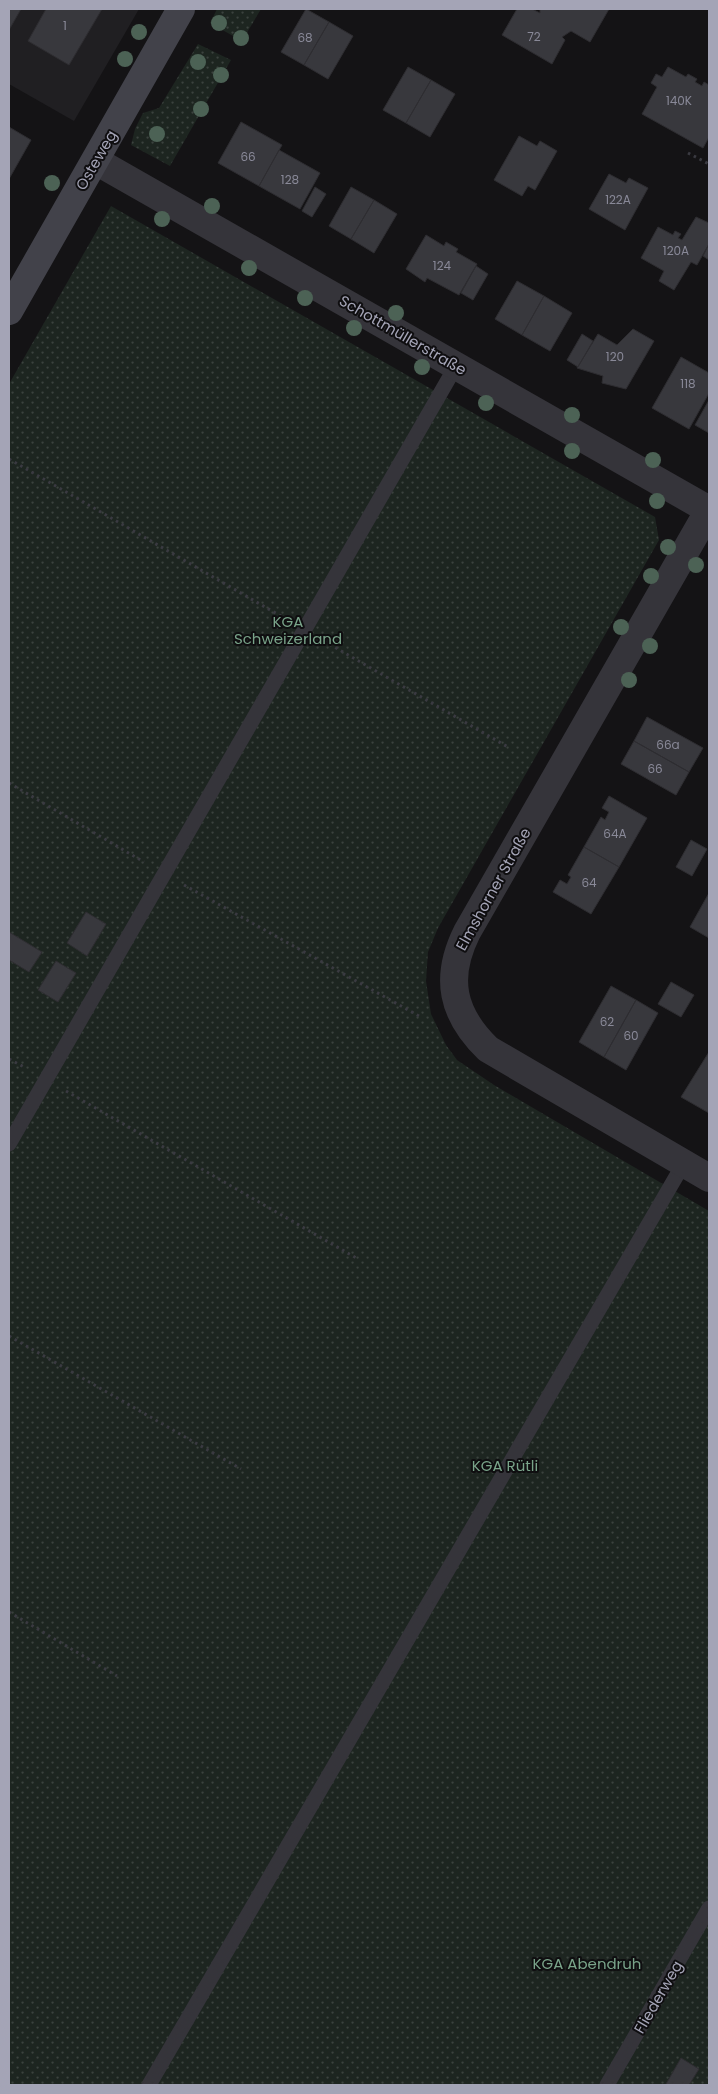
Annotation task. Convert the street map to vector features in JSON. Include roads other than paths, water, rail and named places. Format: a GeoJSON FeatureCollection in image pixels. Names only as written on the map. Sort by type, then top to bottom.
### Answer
{"type":"FeatureCollection","features":[{"type":"Feature","properties":{"kind":"street","name":"Osteweg"},"geometry":{"type":"LineString","coordinates":[[9,311],[181,9]]}},
{"type":"Feature","properties":{"kind":"street","name":"Schottmüllerstraße"},"geometry":{"type":"LineString","coordinates":[[96,161],[709,510]]}},
{"type":"Feature","properties":{"kind":"street","name":"Elmshorner Straße"},"geometry":{"type":"LineString","coordinates":[[709,510],[467,932],[460,946],[454,977],[455,994],[467,1026],[488,1049],[709,1178]]}},
{"type":"Feature","properties":{"kind":"lane"},"geometry":{"type":"LineString","coordinates":[[9,1144],[456,366]]}},
{"type":"Feature","properties":{"kind":"lane"},"geometry":{"type":"LineString","coordinates":[[149,2085],[684,1163]]}},
{"type":"Feature","properties":{"kind":"lane","name":"Fliederweg"},"geometry":{"type":"LineString","coordinates":[[606,2085],[709,1908]]}},
{"type":"Feature","properties":{"kind":"park label","name":"KGA Schweizerland"},"geometry":{"type":"Point","coordinates":[288,630]}},
{"type":"Feature","properties":{"kind":"park label","name":"KGA Rütli"},"geometry":{"type":"Point","coordinates":[505,1465]}},
{"type":"Feature","properties":{"kind":"park label","name":"KGA Abendruh"},"geometry":{"type":"Point","coordinates":[587,1963]}}]}
